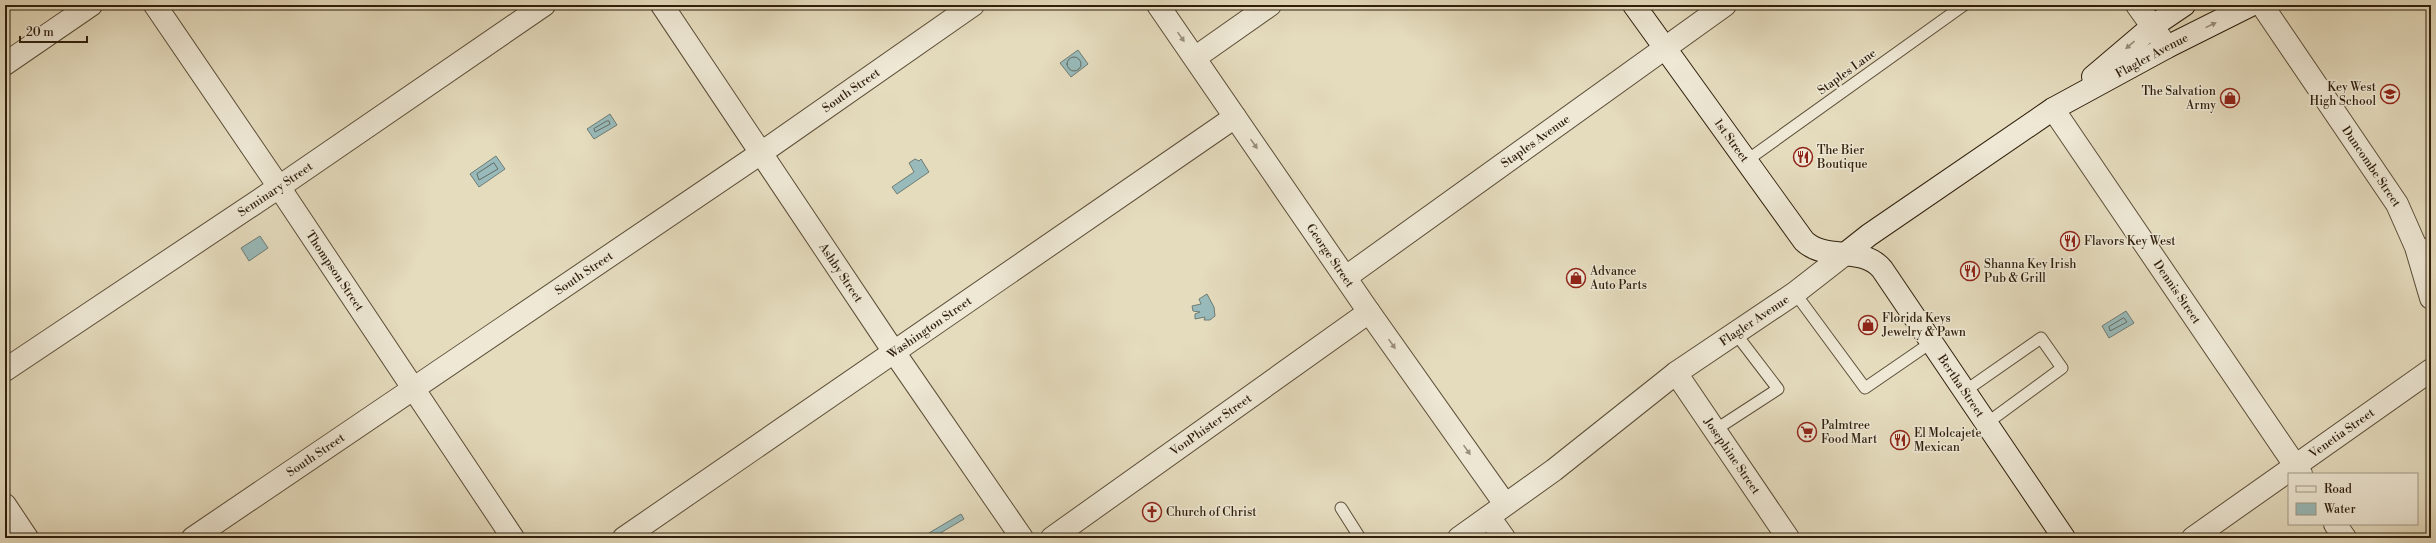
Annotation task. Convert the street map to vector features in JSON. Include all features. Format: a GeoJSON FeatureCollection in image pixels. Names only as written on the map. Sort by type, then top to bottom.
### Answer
{"type":"FeatureCollection","features":[{"type":"Feature","properties":{"kind":"street"},"geometry":{"type":"LineString","coordinates":[[5,64],[91,5]]}},
{"type":"Feature","properties":{"kind":"street","name":"Thompson Street"},"geometry":{"type":"LineString","coordinates":[[155,5],[279,187],[513,538]]}},
{"type":"Feature","properties":{"kind":"street","name":"Seminary Street"},"geometry":{"type":"LineString","coordinates":[[5,370],[279,187],[544,5]]}},
{"type":"Feature","properties":{"kind":"street","name":"Ashby Street"},"geometry":{"type":"LineString","coordinates":[[662,5],[894,352],[1022,538]]}},
{"type":"Feature","properties":{"kind":"street","name":"South Street"},"geometry":{"type":"LineString","coordinates":[[193,538],[761,153],[973,5]]}},
{"type":"Feature","properties":{"kind":"street","name":"George Street"},"geometry":{"type":"LineString","coordinates":[[1158,5],[1196,57],[1235,117],[1369,312],[1497,510],[1504,538]]}},
{"type":"Feature","properties":{"kind":"street"},"geometry":{"type":"LineString","coordinates":[[1196,57],[1270,5]]}},
{"type":"Feature","properties":{"kind":"street","name":"1st Street"},"geometry":{"type":"LineString","coordinates":[[1634,5],[1804,241],[1820,250],[1845,254]]}},
{"type":"Feature","properties":{"kind":"street","name":"Staples Avenue"},"geometry":{"type":"LineString","coordinates":[[1346,277],[1664,47],[1725,5]]}},
{"type":"Feature","properties":{"kind":"street"},"geometry":{"type":"LineString","coordinates":[[2137,5],[2167,47]]}},
{"type":"Feature","properties":{"kind":"street","name":"Flagler Avenue"},"geometry":{"type":"LineString","coordinates":[[1459,538],[1554,470],[1676,373],[1795,293],[1869,235],[2053,109],[2153,26],[2184,5]]}},
{"type":"Feature","properties":{"kind":"street","name":"Flagler Avenue"},"geometry":{"type":"LineString","coordinates":[[2053,109],[2167,47],[2251,5]]}},
{"type":"Feature","properties":{"kind":"street","name":"Duncombe Street"},"geometry":{"type":"LineString","coordinates":[[2262,5],[2398,204],[2423,245],[2431,298]]}},
{"type":"Feature","properties":{"kind":"street","name":"Dennis Street"},"geometry":{"type":"LineString","coordinates":[[2053,109],[2298,470]]}},
{"type":"Feature","properties":{"kind":"street","name":"Washington Street"},"geometry":{"type":"LineString","coordinates":[[624,538],[1235,117]]}},
{"type":"Feature","properties":{"kind":"street","name":"Bertha Street"},"geometry":{"type":"LineString","coordinates":[[1845,254],[1867,257],[1879,264],[2064,538]]}},
{"type":"Feature","properties":{"kind":"street","name":"VonPhister Street"},"geometry":{"type":"LineString","coordinates":[[1052,538],[1369,312]]}},
{"type":"Feature","properties":{"kind":"street","name":"Venetia Street"},"geometry":{"type":"LineString","coordinates":[[2298,470],[2431,370]]}},
{"type":"Feature","properties":{"kind":"street","name":"Josephine Street"},"geometry":{"type":"LineString","coordinates":[[1676,373],[1788,538]]}},
{"type":"Feature","properties":{"kind":"street","name":"Venetia Street"},"geometry":{"type":"LineString","coordinates":[[2193,538],[2288,476]]}},
{"type":"Feature","properties":{"kind":"street"},"geometry":{"type":"LineString","coordinates":[[5,505],[27,538]]}},
{"type":"Feature","properties":{"kind":"street"},"geometry":{"type":"LineString","coordinates":[[2336,525],[2345,538]]}},
{"type":"Feature","properties":{"kind":"lane","name":"Staples Lane"},"geometry":{"type":"LineString","coordinates":[[1746,161],[1964,5]]}},
{"type":"Feature","properties":{"kind":"lane"},"geometry":{"type":"LineString","coordinates":[[1795,293],[1865,388],[1932,342]]}},
{"type":"Feature","properties":{"kind":"lane"},"geometry":{"type":"LineString","coordinates":[[1715,430],[1778,389],[1736,334]]}},
{"type":"Feature","properties":{"kind":"lane"},"geometry":{"type":"LineString","coordinates":[[1965,391],[2041,338],[2062,368],[1987,423]]}},
{"type":"Feature","properties":{"kind":"lane"},"geometry":{"type":"LineString","coordinates":[[1341,508],[1360,538]]}},
{"type":"Feature","properties":{"kind":"water"},"geometry":{"type":"Polygon","coordinates":[[[1078,50],[1088,64],[1071,77],[1060,63],[1078,50]]]}},
{"type":"Feature","properties":{"kind":"water"},"geometry":{"type":"Polygon","coordinates":[[[610,114],[617,125],[594,139],[587,129],[610,114]]]}},
{"type":"Feature","properties":{"kind":"water"},"geometry":{"type":"Polygon","coordinates":[[[496,156],[505,169],[479,187],[470,174],[496,156]]]}},
{"type":"Feature","properties":{"kind":"water"},"geometry":{"type":"Polygon","coordinates":[[[915,159],[919,161],[921,159],[929,172],[897,194],[892,187],[914,172],[909,163],[915,159]]]}},
{"type":"Feature","properties":{"kind":"water"},"geometry":{"type":"Polygon","coordinates":[[[260,236],[268,248],[249,261],[241,248],[260,236]]]}},
{"type":"Feature","properties":{"kind":"water"},"geometry":{"type":"Polygon","coordinates":[[[1207,294],[1214,307],[1215,316],[1210,320],[1204,320],[1205,317],[1195,319],[1195,314],[1200,312],[1193,311],[1192,306],[1201,304],[1199,299],[1207,294]]]}},
{"type":"Feature","properties":{"kind":"water"},"geometry":{"type":"Polygon","coordinates":[[[2126,311],[2134,323],[2109,338],[2102,326],[2126,311]]]}},
{"type":"Feature","properties":{"kind":"water"},"geometry":{"type":"Polygon","coordinates":[[[961,514],[964,519],[932,538],[929,533],[961,514]]]}},
{"type":"Feature","properties":{"kind":"place","name":"Key West High School"},"geometry":{"type":"Point","coordinates":[2390,94]}},
{"type":"Feature","properties":{"kind":"place","name":"The Salvation Army"},"geometry":{"type":"Point","coordinates":[2230,98]}},
{"type":"Feature","properties":{"kind":"place","name":"The Bier Boutique"},"geometry":{"type":"Point","coordinates":[1803,157]}},
{"type":"Feature","properties":{"kind":"place","name":"Flavors Key West"},"geometry":{"type":"Point","coordinates":[2070,241]}},
{"type":"Feature","properties":{"kind":"place","name":"Shanna Key Irish Pub & Grill"},"geometry":{"type":"Point","coordinates":[1970,271]}},
{"type":"Feature","properties":{"kind":"place","name":"Advance Auto Parts"},"geometry":{"type":"Point","coordinates":[1576,278]}},
{"type":"Feature","properties":{"kind":"place","name":"Florida Keys Jewelry & Pawn"},"geometry":{"type":"Point","coordinates":[1868,325]}},
{"type":"Feature","properties":{"kind":"place","name":"Palmtree Food Mart"},"geometry":{"type":"Point","coordinates":[1807,432]}},
{"type":"Feature","properties":{"kind":"place","name":"El Molcajete Mexican"},"geometry":{"type":"Point","coordinates":[1900,440]}},
{"type":"Feature","properties":{"kind":"place","name":"Church of Christ"},"geometry":{"type":"Point","coordinates":[1152,512]}}]}
